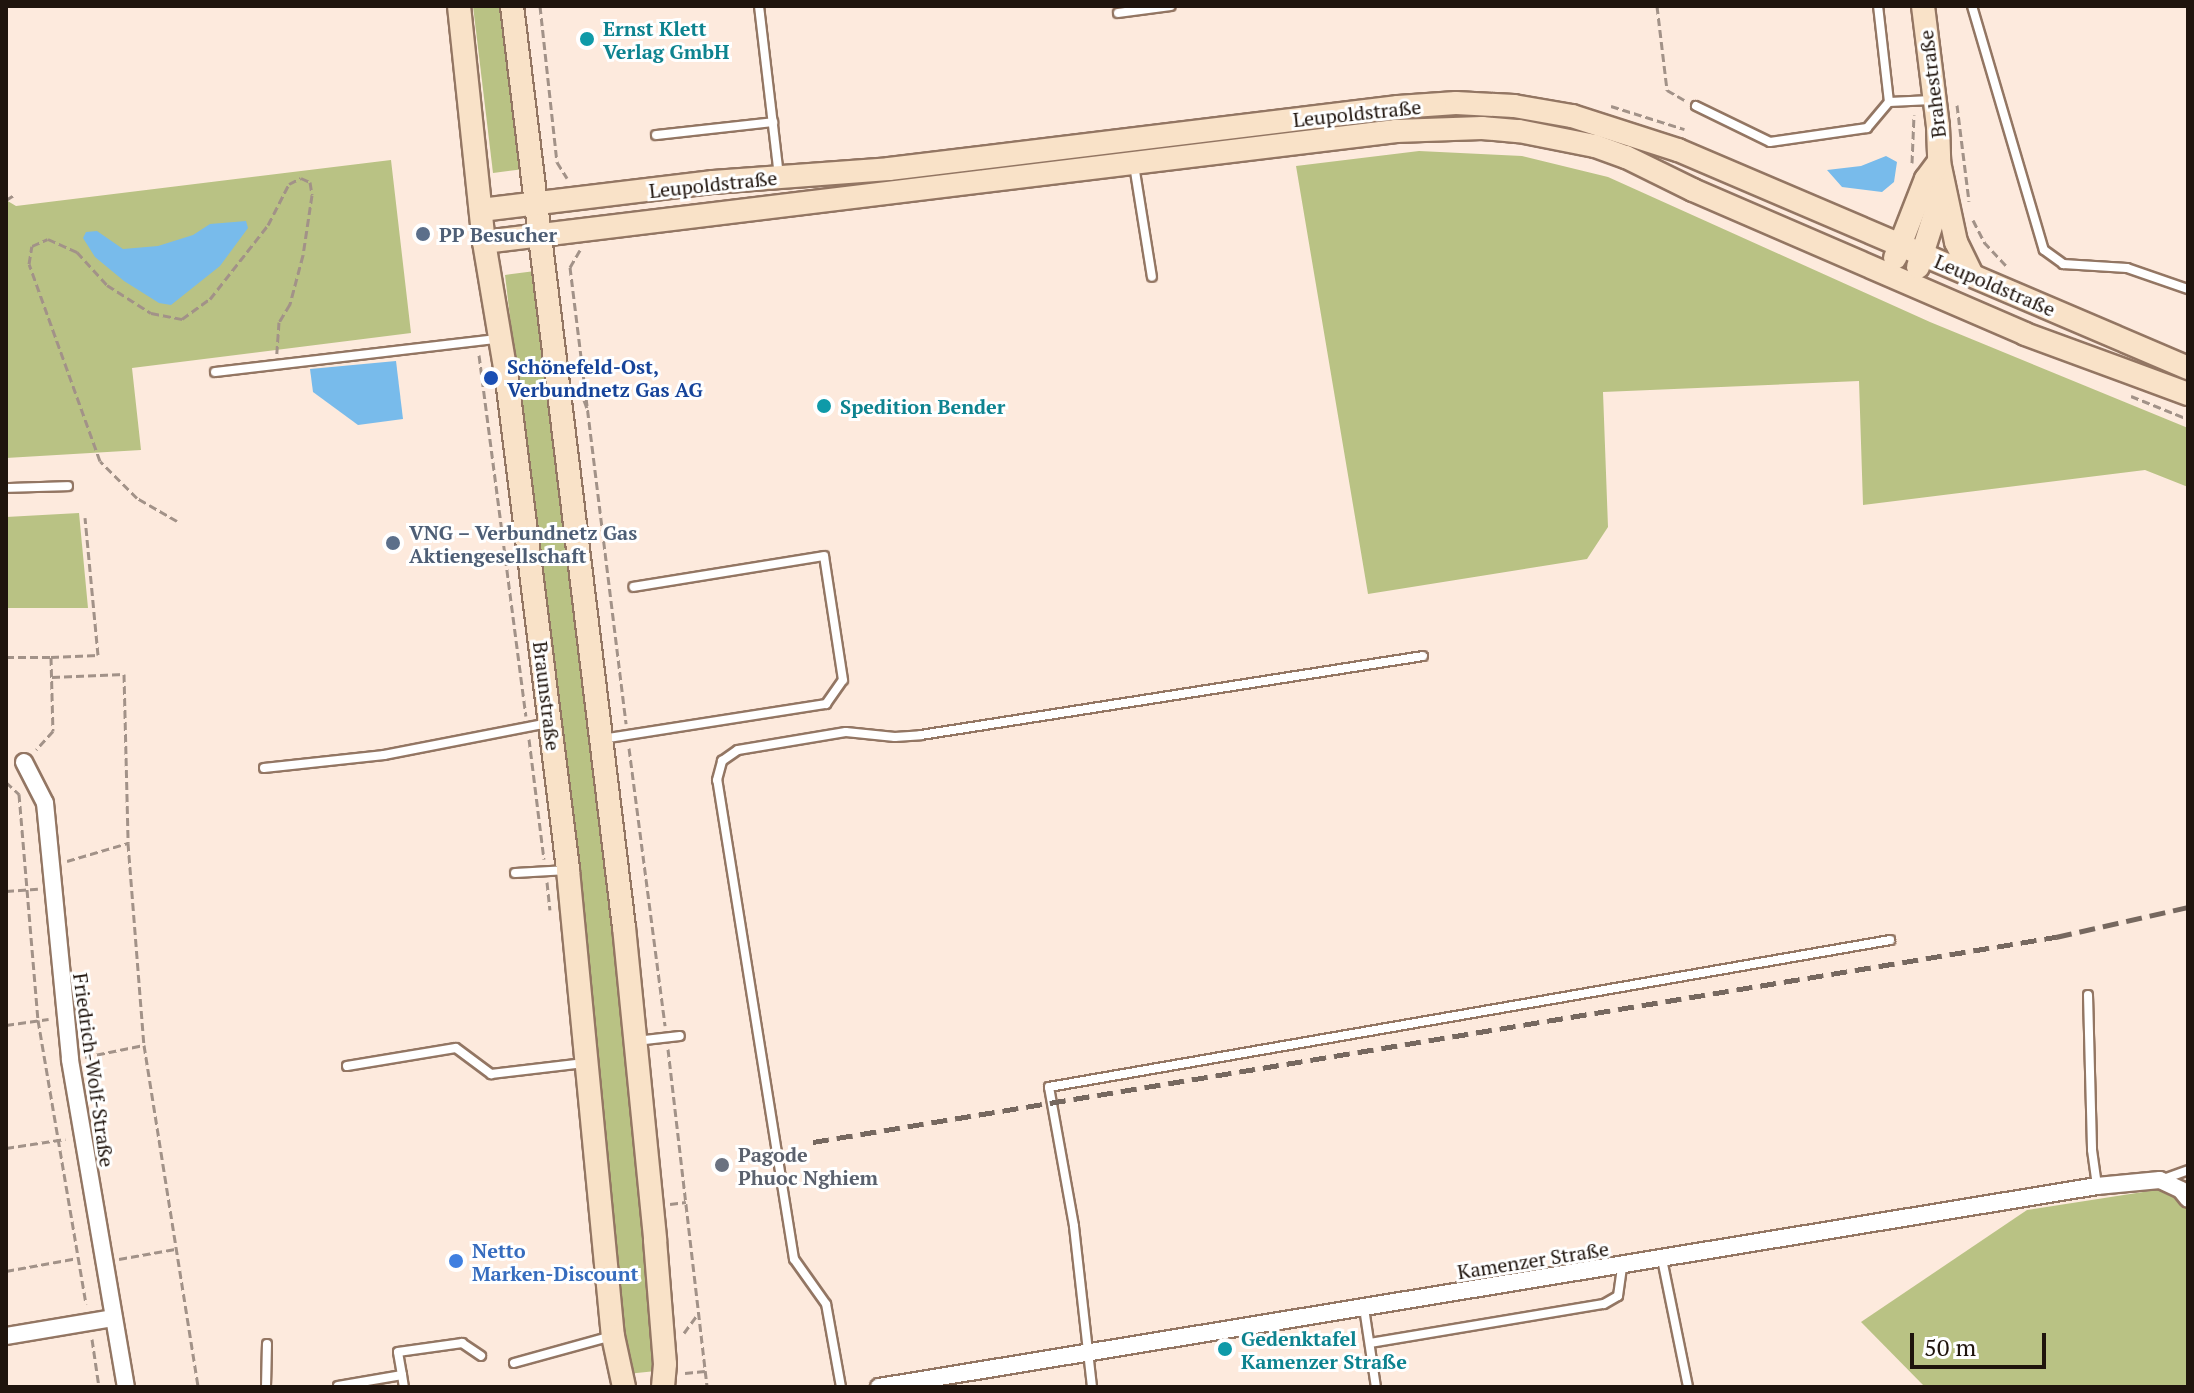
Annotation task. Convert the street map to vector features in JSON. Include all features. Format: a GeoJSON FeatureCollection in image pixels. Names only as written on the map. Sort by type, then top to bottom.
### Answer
{"type":"FeatureCollection","features":[{"type":"Feature","properties":{"kind":"main road","name":"Braunstraße"},"geometry":{"type":"LineString","coordinates":[[459,6],[484,242],[501,338],[568,870],[589,1062],[613,1336],[624,1387]]}},
{"type":"Feature","properties":{"kind":"main road"},"geometry":{"type":"LineString","coordinates":[[512,6],[601,739],[635,1041],[664,1351],[670,1381]]}},
{"type":"Feature","properties":{"kind":"main road","name":"Brahestraße"},"geometry":{"type":"LineString","coordinates":[[1911,283],[1923,255],[1942,172],[1924,100],[1923,6]]}},
{"type":"Feature","properties":{"kind":"main road","name":"Leupoldstraße"},"geometry":{"type":"LineString","coordinates":[[481,210],[779,176],[889,169],[1398,107],[1456,103],[1514,106],[1626,130],[2188,368]]}},
{"type":"Feature","properties":{"kind":"main road","name":"Leupoldstraße"},"geometry":{"type":"LineString","coordinates":[[484,242],[1396,131],[1453,128],[1519,131],[1581,143],[1626,157],[1693,190],[2025,334],[2188,394]]}},
{"type":"Feature","properties":{"kind":"main road"},"geometry":{"type":"LineString","coordinates":[[1942,172],[1956,242],[1972,275]]}},
{"type":"Feature","properties":{"kind":"main road","name":"Brahestraße"},"geometry":{"type":"LineString","coordinates":[[1888,273],[1926,179],[1942,172]]}},
{"type":"Feature","properties":{"kind":"street","name":"Friedrich-Wolf-Straße"},"geometry":{"type":"LineString","coordinates":[[24,762],[45,803],[64,1017],[126,1387]]}},
{"type":"Feature","properties":{"kind":"street","name":"Kamenzer Straße"},"geometry":{"type":"LineString","coordinates":[[879,1387],[2097,1186],[2160,1180]]}},
{"type":"Feature","properties":{"kind":"street"},"geometry":{"type":"LineString","coordinates":[[2160,1180],[2181,1190],[2188,1199]]}},
{"type":"Feature","properties":{"kind":"street"},"geometry":{"type":"LineString","coordinates":[[6,1336],[114,1318]]}},
{"type":"Feature","properties":{"kind":"lane"},"geometry":{"type":"LineString","coordinates":[[759,6],[779,176]]}},
{"type":"Feature","properties":{"kind":"lane"},"geometry":{"type":"LineString","coordinates":[[1118,13],[1171,6]]}},
{"type":"Feature","properties":{"kind":"lane"},"geometry":{"type":"LineString","coordinates":[[1878,6],[1889,102]]}},
{"type":"Feature","properties":{"kind":"lane"},"geometry":{"type":"LineString","coordinates":[[1972,6],[2044,250],[2063,264],[2127,268],[2188,289]]}},
{"type":"Feature","properties":{"kind":"lane"},"geometry":{"type":"LineString","coordinates":[[1696,106],[1770,142],[1867,128],[1889,102],[1924,100]]}},
{"type":"Feature","properties":{"kind":"lane"},"geometry":{"type":"LineString","coordinates":[[656,135],[773,122]]}},
{"type":"Feature","properties":{"kind":"lane"},"geometry":{"type":"LineString","coordinates":[[1134,164],[1152,277]]}},
{"type":"Feature","properties":{"kind":"lane"},"geometry":{"type":"LineString","coordinates":[[215,372],[501,338]]}},
{"type":"Feature","properties":{"kind":"lane"},"geometry":{"type":"LineString","coordinates":[[6,488],[68,486]]}},
{"type":"Feature","properties":{"kind":"lane"},"geometry":{"type":"LineString","coordinates":[[601,739],[826,704],[843,680],[824,556],[633,587]]}},
{"type":"Feature","properties":{"kind":"lane"},"geometry":{"type":"LineString","coordinates":[[841,1387],[826,1304],[794,1259],[717,780],[722,761],[738,750],[846,732],[895,737],[921,735],[1423,656]]}},
{"type":"Feature","properties":{"kind":"lane"},"geometry":{"type":"LineString","coordinates":[[264,768],[384,755],[550,723]]}},
{"type":"Feature","properties":{"kind":"lane"},"geometry":{"type":"LineString","coordinates":[[515,873],[568,870]]}},
{"type":"Feature","properties":{"kind":"lane"},"geometry":{"type":"LineString","coordinates":[[1092,1387],[1074,1226],[1049,1087],[1890,940]]}},
{"type":"Feature","properties":{"kind":"lane"},"geometry":{"type":"LineString","coordinates":[[2088,995],[2097,1186]]}},
{"type":"Feature","properties":{"kind":"lane"},"geometry":{"type":"LineString","coordinates":[[635,1041],[680,1036]]}},
{"type":"Feature","properties":{"kind":"lane"},"geometry":{"type":"LineString","coordinates":[[347,1066],[456,1048],[491,1074],[589,1062]]}},
{"type":"Feature","properties":{"kind":"lane"},"geometry":{"type":"LineString","coordinates":[[2160,1180],[2188,1170]]}},
{"type":"Feature","properties":{"kind":"lane"},"geometry":{"type":"LineString","coordinates":[[1662,1259],[1688,1387]]}},
{"type":"Feature","properties":{"kind":"lane"},"geometry":{"type":"LineString","coordinates":[[1370,1343],[1604,1304],[1618,1296],[1622,1266]]}},
{"type":"Feature","properties":{"kind":"lane"},"geometry":{"type":"LineString","coordinates":[[1364,1308],[1376,1387]]}},
{"type":"Feature","properties":{"kind":"lane"},"geometry":{"type":"LineString","coordinates":[[514,1363],[584,1341],[613,1336]]}},
{"type":"Feature","properties":{"kind":"lane"},"geometry":{"type":"LineString","coordinates":[[404,1387],[398,1352],[462,1343],[481,1356]]}},
{"type":"Feature","properties":{"kind":"lane"},"geometry":{"type":"LineString","coordinates":[[266,1387],[267,1344]]}},
{"type":"Feature","properties":{"kind":"lane"},"geometry":{"type":"LineString","coordinates":[[338,1386],[402,1375]]}},
{"type":"Feature","properties":{"kind":"path"},"geometry":{"type":"LineString","coordinates":[[540,6],[557,162],[561,172]]}},
{"type":"Feature","properties":{"kind":"path"},"geometry":{"type":"LineString","coordinates":[[1657,6],[1667,90],[1696,106]]}},
{"type":"Feature","properties":{"kind":"path"},"geometry":{"type":"LineString","coordinates":[[1912,166],[1924,100]]}},
{"type":"Feature","properties":{"kind":"path"},"geometry":{"type":"LineString","coordinates":[[177,521],[137,498],[100,461],[29,264],[32,246],[48,239],[77,252],[107,285],[151,313],[182,319],[210,299],[268,225],[289,184],[301,178],[310,182],[312,195],[303,255],[290,304],[279,322],[275,346],[279,364]]}},
{"type":"Feature","properties":{"kind":"path"},"geometry":{"type":"LineString","coordinates":[[6,200],[14,195]]}},
{"type":"Feature","properties":{"kind":"path"},"geometry":{"type":"LineString","coordinates":[[592,246],[580,250],[570,267],[667,1037],[707,1387]]}},
{"type":"Feature","properties":{"kind":"path"},"geometry":{"type":"LineString","coordinates":[[478,341],[551,921]]}},
{"type":"Feature","properties":{"kind":"path"},"geometry":{"type":"LineString","coordinates":[[2122,393],[2188,419]]}},
{"type":"Feature","properties":{"kind":"path"},"geometry":{"type":"LineString","coordinates":[[6,657],[98,655],[85,518]]}},
{"type":"Feature","properties":{"kind":"path"},"geometry":{"type":"LineString","coordinates":[[24,762],[53,731],[51,657]]}},
{"type":"Feature","properties":{"kind":"path"},"geometry":{"type":"LineString","coordinates":[[52,677],[124,674],[128,843],[144,1045],[198,1387]]}},
{"type":"Feature","properties":{"kind":"path"},"geometry":{"type":"LineString","coordinates":[[6,782],[19,794],[38,1020],[99,1387]]}},
{"type":"Feature","properties":{"kind":"path"},"geometry":{"type":"LineString","coordinates":[[50,866],[128,843]]}},
{"type":"Feature","properties":{"kind":"path"},"geometry":{"type":"LineString","coordinates":[[6,891],[51,888]]}},
{"type":"Feature","properties":{"kind":"path"},"geometry":{"type":"LineString","coordinates":[[6,1025],[64,1017]]}},
{"type":"Feature","properties":{"kind":"path"},"geometry":{"type":"LineString","coordinates":[[70,1060],[144,1045]]}},
{"type":"Feature","properties":{"kind":"path"},"geometry":{"type":"LineString","coordinates":[[6,1148],[82,1136]]}},
{"type":"Feature","properties":{"kind":"path"},"geometry":{"type":"LineString","coordinates":[[662,1205],[686,1202]]}},
{"type":"Feature","properties":{"kind":"path"},"geometry":{"type":"LineString","coordinates":[[104,1261],[175,1249]]}},
{"type":"Feature","properties":{"kind":"path"},"geometry":{"type":"LineString","coordinates":[[6,1271],[78,1258]]}},
{"type":"Feature","properties":{"kind":"path"},"geometry":{"type":"LineString","coordinates":[[670,1381],[706,1371]]}},
{"type":"Feature","properties":{"kind":"green space"},"geometry":{"type":"Polygon","coordinates":[[[473,6],[504,6],[524,169],[493,173],[473,6]]]}},
{"type":"Feature","properties":{"kind":"green space"},"geometry":{"type":"Polygon","coordinates":[[[1419,151],[1522,156],[1608,177],[1930,322],[2188,428],[2188,487],[2145,470],[1863,505],[1859,381],[1603,392],[1608,527],[1587,559],[1368,594],[1296,166],[1419,151]]]}},
{"type":"Feature","properties":{"kind":"green space"},"geometry":{"type":"Polygon","coordinates":[[[391,160],[411,333],[132,368],[141,450],[6,458],[6,200],[16,206],[391,160]]]}},
{"type":"Feature","properties":{"kind":"green space"},"geometry":{"type":"Polygon","coordinates":[[[535,271],[611,900],[656,1371],[627,1374],[598,1061],[505,275],[535,271]]]}},
{"type":"Feature","properties":{"kind":"green space"},"geometry":{"type":"Polygon","coordinates":[[[79,513],[88,608],[6,608],[6,517],[79,513]]]}},
{"type":"Feature","properties":{"kind":"green space"},"geometry":{"type":"Polygon","coordinates":[[[2188,1185],[2188,1387],[1925,1387],[1861,1322],[2027,1210],[2188,1185]]]}},
{"type":"Feature","properties":{"kind":"water"},"geometry":{"type":"Polygon","coordinates":[[[1886,156],[1897,162],[1894,182],[1882,192],[1842,187],[1827,170],[1861,166],[1886,156]]]}},
{"type":"Feature","properties":{"kind":"water"},"geometry":{"type":"Polygon","coordinates":[[[246,221],[248,228],[220,266],[171,305],[159,303],[124,281],[95,257],[83,238],[86,232],[97,231],[123,249],[158,246],[193,235],[210,224],[246,221]]]}},
{"type":"Feature","properties":{"kind":"water"},"geometry":{"type":"Polygon","coordinates":[[[396,361],[403,419],[358,425],[313,392],[310,369],[396,361]]]}},
{"type":"Feature","properties":{"kind":"railway"},"geometry":{"type":"LineString","coordinates":[[813,1142],[2056,937],[2188,907]]}},
{"type":"Feature","properties":{"kind":"place","name":"Ernst Klett Verlag GmbH"},"geometry":{"type":"Point","coordinates":[587,39]}},
{"type":"Feature","properties":{"kind":"place","name":"PP Besucher"},"geometry":{"type":"Point","coordinates":[423,234]}},
{"type":"Feature","properties":{"kind":"place","name":"Schönefeld-Ost, Verbundnetz Gas AG"},"geometry":{"type":"Point","coordinates":[491,378]}},
{"type":"Feature","properties":{"kind":"place","name":"Spedition Bender"},"geometry":{"type":"Point","coordinates":[824,406]}},
{"type":"Feature","properties":{"kind":"place","name":"VNG – Verbundnetz Gas Aktiengesellschaft"},"geometry":{"type":"Point","coordinates":[393,543]}},
{"type":"Feature","properties":{"kind":"place","name":"Pagode Phuoc Nghiem"},"geometry":{"type":"Point","coordinates":[722,1165]}},
{"type":"Feature","properties":{"kind":"place","name":"Netto Marken-Discount"},"geometry":{"type":"Point","coordinates":[456,1261]}},
{"type":"Feature","properties":{"kind":"place","name":"Gedenktafel Kamenzer Straße"},"geometry":{"type":"Point","coordinates":[1225,1349]}}]}
